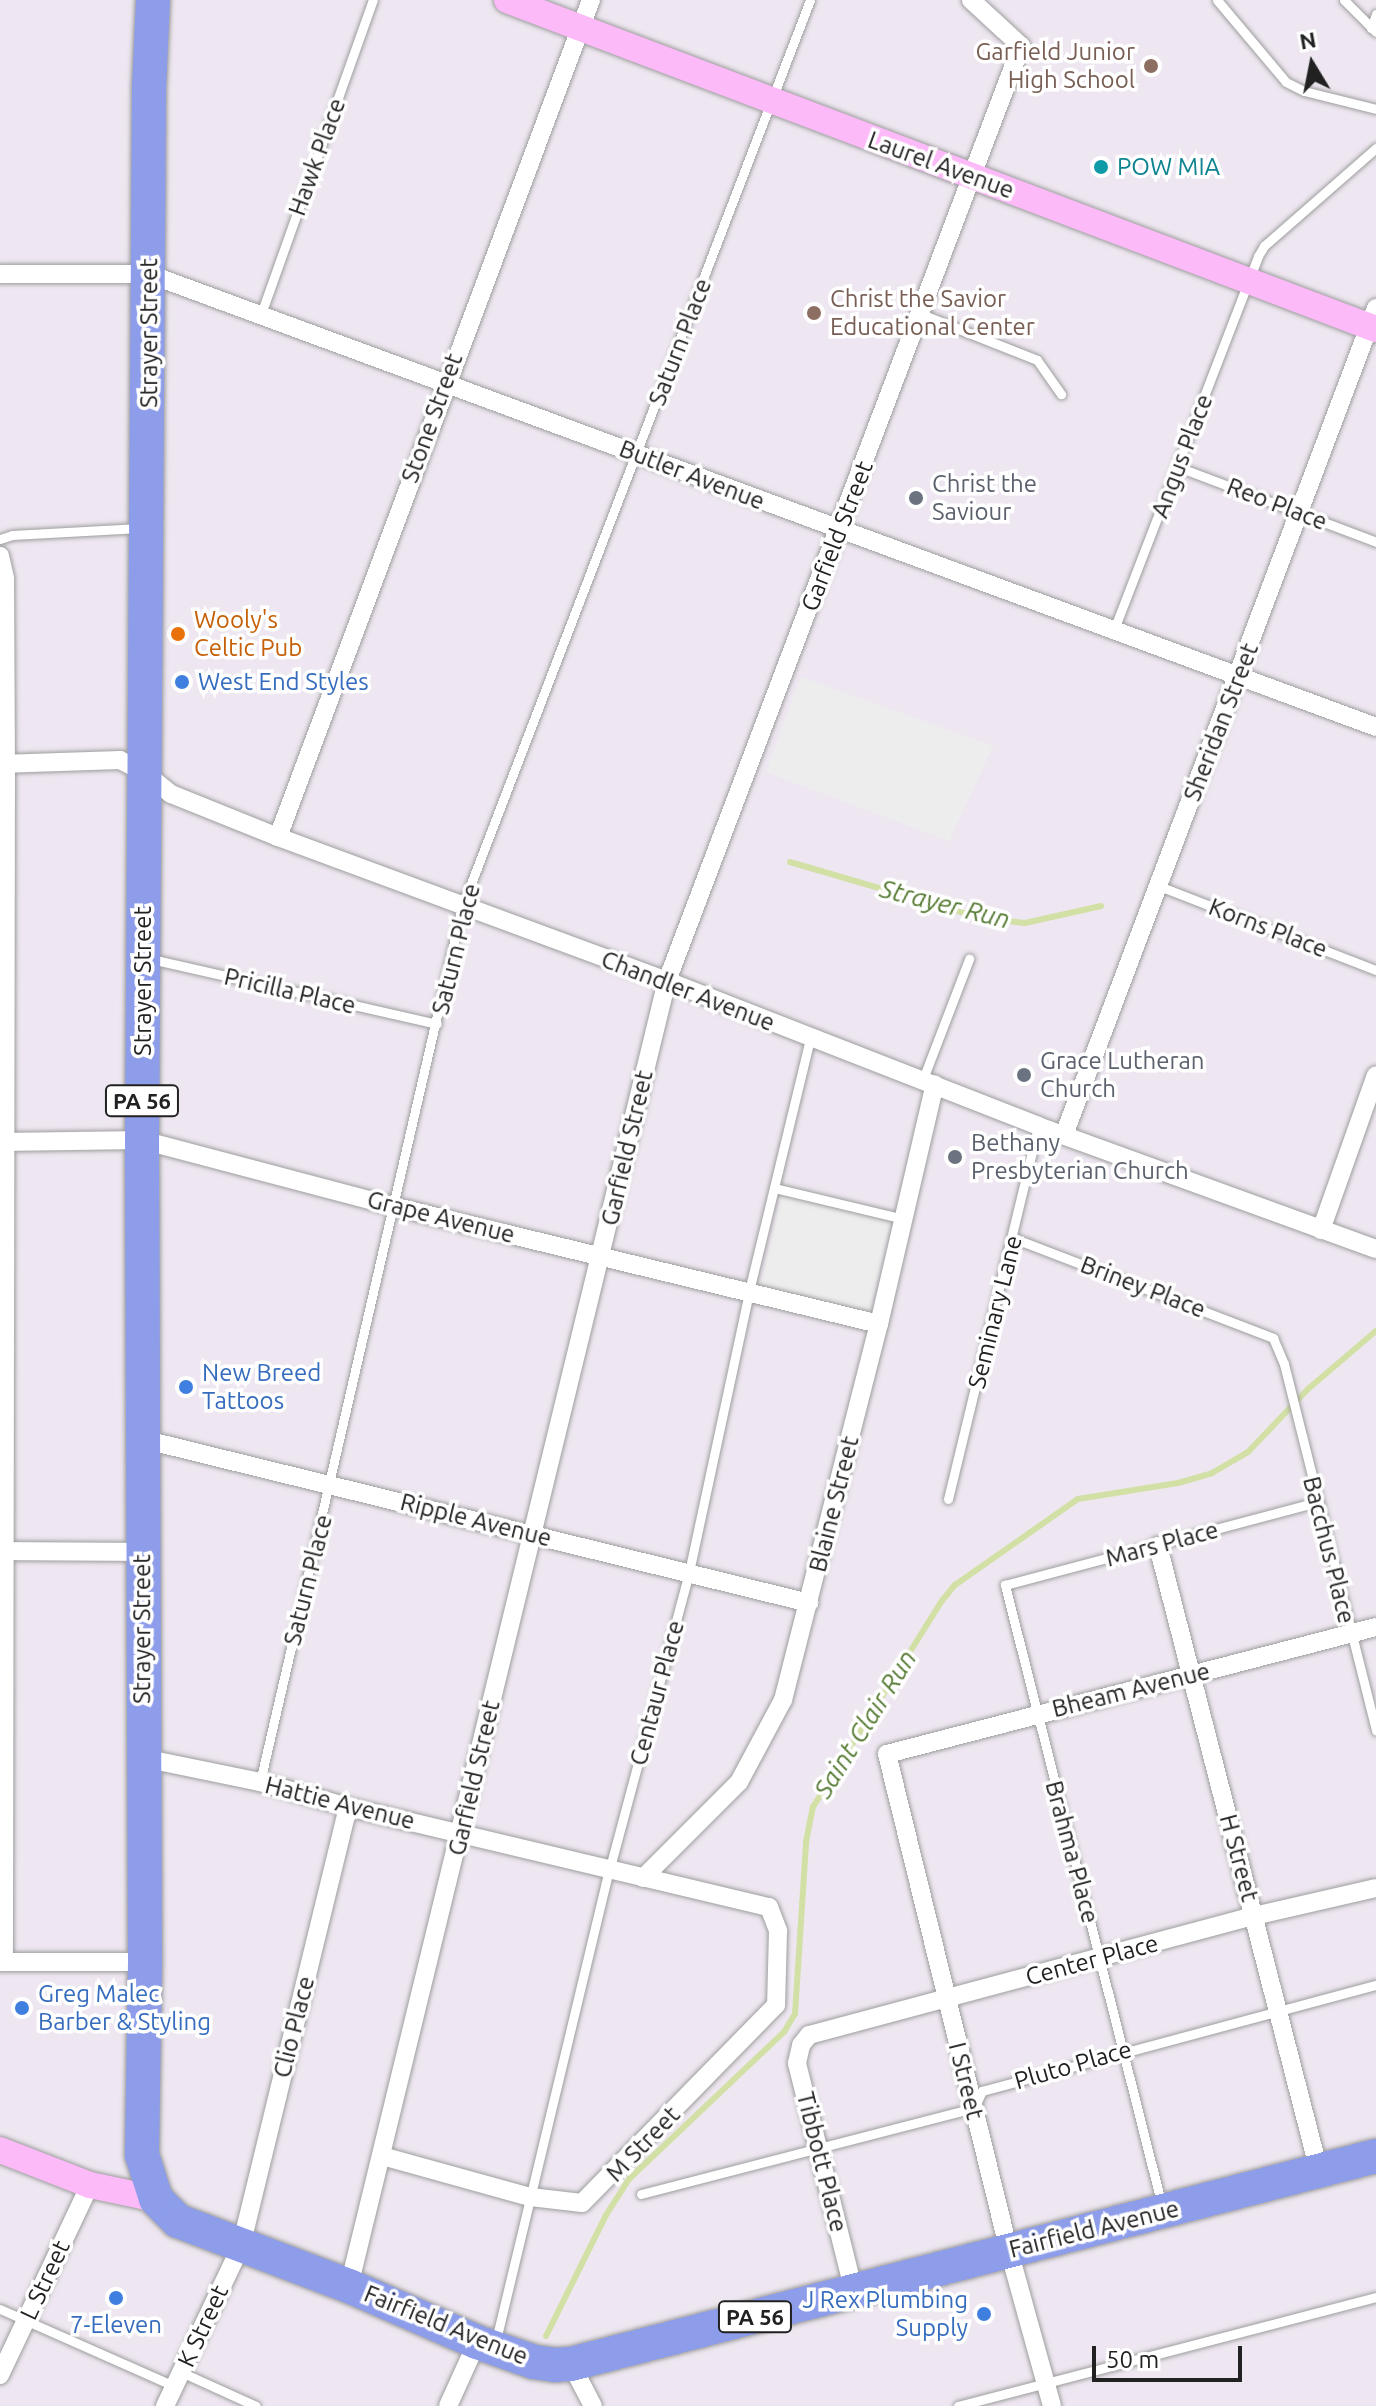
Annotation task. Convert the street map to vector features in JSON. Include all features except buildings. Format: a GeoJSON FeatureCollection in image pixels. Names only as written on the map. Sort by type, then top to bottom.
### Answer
{"type":"FeatureCollection","features":[{"type":"Feature","properties":{"kind":"highway","name":"Strayer Street"},"geometry":{"type":"LineString","coordinates":[[153,0],[149,87],[142,1140],[145,1962],[142,2155],[156,2199]]}},
{"type":"Feature","properties":{"kind":"highway","name":"Fairfield Avenue"},"geometry":{"type":"LineString","coordinates":[[156,2199],[178,2221],[349,2286],[486,2345],[534,2362],[571,2364],[1376,2156]]}},
{"type":"Feature","properties":{"kind":"street","name":"Laurel Avenue"},"geometry":{"type":"LineString","coordinates":[[507,0],[1248,280],[1374,321]]}},
{"type":"Feature","properties":{"kind":"street","name":"Stone Street"},"geometry":{"type":"LineString","coordinates":[[278,837],[591,0]]}},
{"type":"Feature","properties":{"kind":"street","name":"Garfield Street"},"geometry":{"type":"LineString","coordinates":[[349,2286],[667,981],[1021,46],[971,0]]}},
{"type":"Feature","properties":{"kind":"street","name":"Butler Avenue"},"geometry":{"type":"LineString","coordinates":[[0,274],[149,274],[446,381],[637,455],[1376,727]]}},
{"type":"Feature","properties":{"kind":"street","name":"Sheridan Street"},"geometry":{"type":"LineString","coordinates":[[1064,1135],[1239,678],[1298,512],[1374,321]]}},
{"type":"Feature","properties":{"kind":"street"},"geometry":{"type":"LineString","coordinates":[[0,556],[5,578],[2,1962],[145,1962]]}},
{"type":"Feature","properties":{"kind":"street","name":"Chandler Avenue"},"geometry":{"type":"LineString","coordinates":[[3,764],[120,760],[145,773],[171,794],[278,837],[667,981],[1038,1126],[1376,1249]]}},
{"type":"Feature","properties":{"kind":"street"},"geometry":{"type":"LineString","coordinates":[[1321,1230],[1376,1075]]}},
{"type":"Feature","properties":{"kind":"street","name":"Blaine Street"},"geometry":{"type":"LineString","coordinates":[[643,1878],[739,1782],[783,1700],[904,1219],[929,1082]]}},
{"type":"Feature","properties":{"kind":"street","name":"Grape Avenue"},"geometry":{"type":"LineString","coordinates":[[2,1142],[142,1140],[392,1206],[879,1324]]}},
{"type":"Feature","properties":{"kind":"street","name":"Ripple Avenue"},"geometry":{"type":"LineString","coordinates":[[142,1439],[809,1603]]}},
{"type":"Feature","properties":{"kind":"street","name":"H Street"},"geometry":{"type":"LineString","coordinates":[[1158,1546],[1319,2171]]}},
{"type":"Feature","properties":{"kind":"street"},"geometry":{"type":"LineString","coordinates":[[3,1551],[142,1552]]}},
{"type":"Feature","properties":{"kind":"street","name":"Bheam Avenue"},"geometry":{"type":"LineString","coordinates":[[887,1754],[1376,1627]]}},
{"type":"Feature","properties":{"kind":"street","name":"I Street"},"geometry":{"type":"LineString","coordinates":[[887,1754],[1009,2251],[1052,2406]]}},
{"type":"Feature","properties":{"kind":"street","name":"Hattie Avenue"},"geometry":{"type":"LineString","coordinates":[[143,1758],[260,1782],[348,1807],[769,1907]]}},
{"type":"Feature","properties":{"kind":"street","name":"Clio Place"},"geometry":{"type":"LineString","coordinates":[[241,2246],[348,1807]]}},
{"type":"Feature","properties":{"kind":"street","name":"Center Place"},"geometry":{"type":"LineString","coordinates":[[809,2035],[1254,1916],[1376,1888]]}},
{"type":"Feature","properties":{"kind":"street","name":"M Street"},"geometry":{"type":"LineString","coordinates":[[382,2156],[530,2197],[566,2204],[582,2203],[776,2005],[778,1931],[769,1907]]}},
{"type":"Feature","properties":{"kind":"street","name":"Tibbott Place"},"geometry":{"type":"LineString","coordinates":[[809,2035],[801,2045],[797,2063],[854,2292]]}},
{"type":"Feature","properties":{"kind":"street","name":"Fairfield Avenue"},"geometry":{"type":"LineString","coordinates":[[0,2150],[90,2185],[156,2199]]}},
{"type":"Feature","properties":{"kind":"street","name":"L Street"},"geometry":{"type":"LineString","coordinates":[[0,2375],[90,2185]]}},
{"type":"Feature","properties":{"kind":"street","name":"K Street"},"geometry":{"type":"LineString","coordinates":[[165,2406],[241,2246]]}},
{"type":"Feature","properties":{"kind":"street"},"geometry":{"type":"LineString","coordinates":[[448,2406],[486,2345]]}},
{"type":"Feature","properties":{"kind":"street"},"geometry":{"type":"LineString","coordinates":[[571,2364],[593,2406]]}},
{"type":"Feature","properties":{"kind":"lane","name":"Hawk Place"},"geometry":{"type":"LineString","coordinates":[[261,314],[373,0]]}},
{"type":"Feature","properties":{"kind":"lane","name":"Saturn Place"},"geometry":{"type":"LineString","coordinates":[[260,1782],[462,907],[810,0]]}},
{"type":"Feature","properties":{"kind":"lane"},"geometry":{"type":"LineString","coordinates":[[1217,0],[1286,82],[1304,91],[1376,109]]}},
{"type":"Feature","properties":{"kind":"lane"},"geometry":{"type":"LineString","coordinates":[[1344,0],[1374,30]]}},
{"type":"Feature","properties":{"kind":"lane"},"geometry":{"type":"LineString","coordinates":[[1374,30],[1376,14]]}},
{"type":"Feature","properties":{"kind":"lane","name":"Angus Place"},"geometry":{"type":"LineString","coordinates":[[1113,632],[1248,280],[1264,246],[1376,148]]}},
{"type":"Feature","properties":{"kind":"lane"},"geometry":{"type":"LineString","coordinates":[[921,314],[1037,360],[1061,394]]}},
{"type":"Feature","properties":{"kind":"lane","name":"Reo Place"},"geometry":{"type":"LineString","coordinates":[[1178,467],[1376,542]]}},
{"type":"Feature","properties":{"kind":"lane"},"geometry":{"type":"LineString","coordinates":[[0,539],[12,535],[148,528]]}},
{"type":"Feature","properties":{"kind":"lane","name":"Korns Place"},"geometry":{"type":"LineString","coordinates":[[1159,886],[1376,970]]}},
{"type":"Feature","properties":{"kind":"lane","name":"Pricilla Place"},"geometry":{"type":"LineString","coordinates":[[144,957],[437,1024]]}},
{"type":"Feature","properties":{"kind":"lane"},"geometry":{"type":"LineString","coordinates":[[929,1082],[969,959]]}},
{"type":"Feature","properties":{"kind":"lane","name":"Centaur Place"},"geometry":{"type":"LineString","coordinates":[[486,2345],[530,2197],[609,1871],[689,1572],[749,1291],[810,1038]]}},
{"type":"Feature","properties":{"kind":"lane","name":"Seminary Lane"},"geometry":{"type":"LineString","coordinates":[[948,1499],[1038,1126]]}},
{"type":"Feature","properties":{"kind":"lane"},"geometry":{"type":"LineString","coordinates":[[774,1188],[904,1219]]}},
{"type":"Feature","properties":{"kind":"lane","name":"Briney Place"},"geometry":{"type":"LineString","coordinates":[[1013,1238],[1273,1338]]}},
{"type":"Feature","properties":{"kind":"lane","name":"Bacchus Place"},"geometry":{"type":"LineString","coordinates":[[1273,1338],[1279,1347],[1376,1731]]}},
{"type":"Feature","properties":{"kind":"lane","name":"Mars Place"},"geometry":{"type":"LineString","coordinates":[[1005,1585],[1318,1502]]}},
{"type":"Feature","properties":{"kind":"lane","name":"Brahma Place"},"geometry":{"type":"LineString","coordinates":[[1005,1585],[1163,2211]]}},
{"type":"Feature","properties":{"kind":"lane","name":"Pluto Place"},"geometry":{"type":"LineString","coordinates":[[641,2194],[974,2108],[982,2091],[1376,1985]]}},
{"type":"Feature","properties":{"kind":"lane"},"geometry":{"type":"LineString","coordinates":[[958,2406],[1376,2297]]}},
{"type":"Feature","properties":{"kind":"lane"},"geometry":{"type":"LineString","coordinates":[[0,2309],[256,2406]]}},
{"type":"Feature","properties":{"kind":"shaded area"},"geometry":{"type":"Polygon","coordinates":[[[801,677],[993,746],[949,841],[766,772],[801,677]]]}},
{"type":"Feature","properties":{"kind":"shaded area"},"geometry":{"type":"Polygon","coordinates":[[[784,1183],[893,1212],[869,1313],[761,1285],[784,1183]]]}},
{"type":"Feature","properties":{"kind":"waterway","name":"Strayer Run"},"geometry":{"type":"LineString","coordinates":[[790,862],[982,918],[1025,923],[1101,906]]}},
{"type":"Feature","properties":{"kind":"waterway","name":"Saint Clair Run"},"geometry":{"type":"LineString","coordinates":[[546,2336],[606,2215],[629,2179],[784,2032],[795,2014],[806,1842],[813,1807],[941,1602],[955,1585],[1078,1499],[1178,1483],[1212,1473],[1248,1452],[1308,1389],[1376,1331]]}},
{"type":"Feature","properties":{"kind":"place","name":"Garfield Junior High School"},"geometry":{"type":"Point","coordinates":[1151,66]}},
{"type":"Feature","properties":{"kind":"place","name":"POW MIA"},"geometry":{"type":"Point","coordinates":[1101,167]}},
{"type":"Feature","properties":{"kind":"place","name":"Christ the Savior Educational Center"},"geometry":{"type":"Point","coordinates":[814,313]}},
{"type":"Feature","properties":{"kind":"place","name":"Christ the Saviour"},"geometry":{"type":"Point","coordinates":[916,498]}},
{"type":"Feature","properties":{"kind":"place","name":"Wooly's Celtic Pub"},"geometry":{"type":"Point","coordinates":[178,634]}},
{"type":"Feature","properties":{"kind":"place","name":"West End Styles"},"geometry":{"type":"Point","coordinates":[182,682]}},
{"type":"Feature","properties":{"kind":"place","name":"Grace Lutheran Church"},"geometry":{"type":"Point","coordinates":[1024,1075]}},
{"type":"Feature","properties":{"kind":"place","name":"Bethany Presbyterian Church"},"geometry":{"type":"Point","coordinates":[955,1157]}},
{"type":"Feature","properties":{"kind":"place","name":"New Breed Tattoos"},"geometry":{"type":"Point","coordinates":[186,1387]}},
{"type":"Feature","properties":{"kind":"place","name":"Greg Malec Barber & Styling"},"geometry":{"type":"Point","coordinates":[22,2008]}},
{"type":"Feature","properties":{"kind":"place","name":"7-Eleven"},"geometry":{"type":"Point","coordinates":[116,2298]}},
{"type":"Feature","properties":{"kind":"place","name":"J Rex Plumbing Supply"},"geometry":{"type":"Point","coordinates":[984,2314]}}]}
